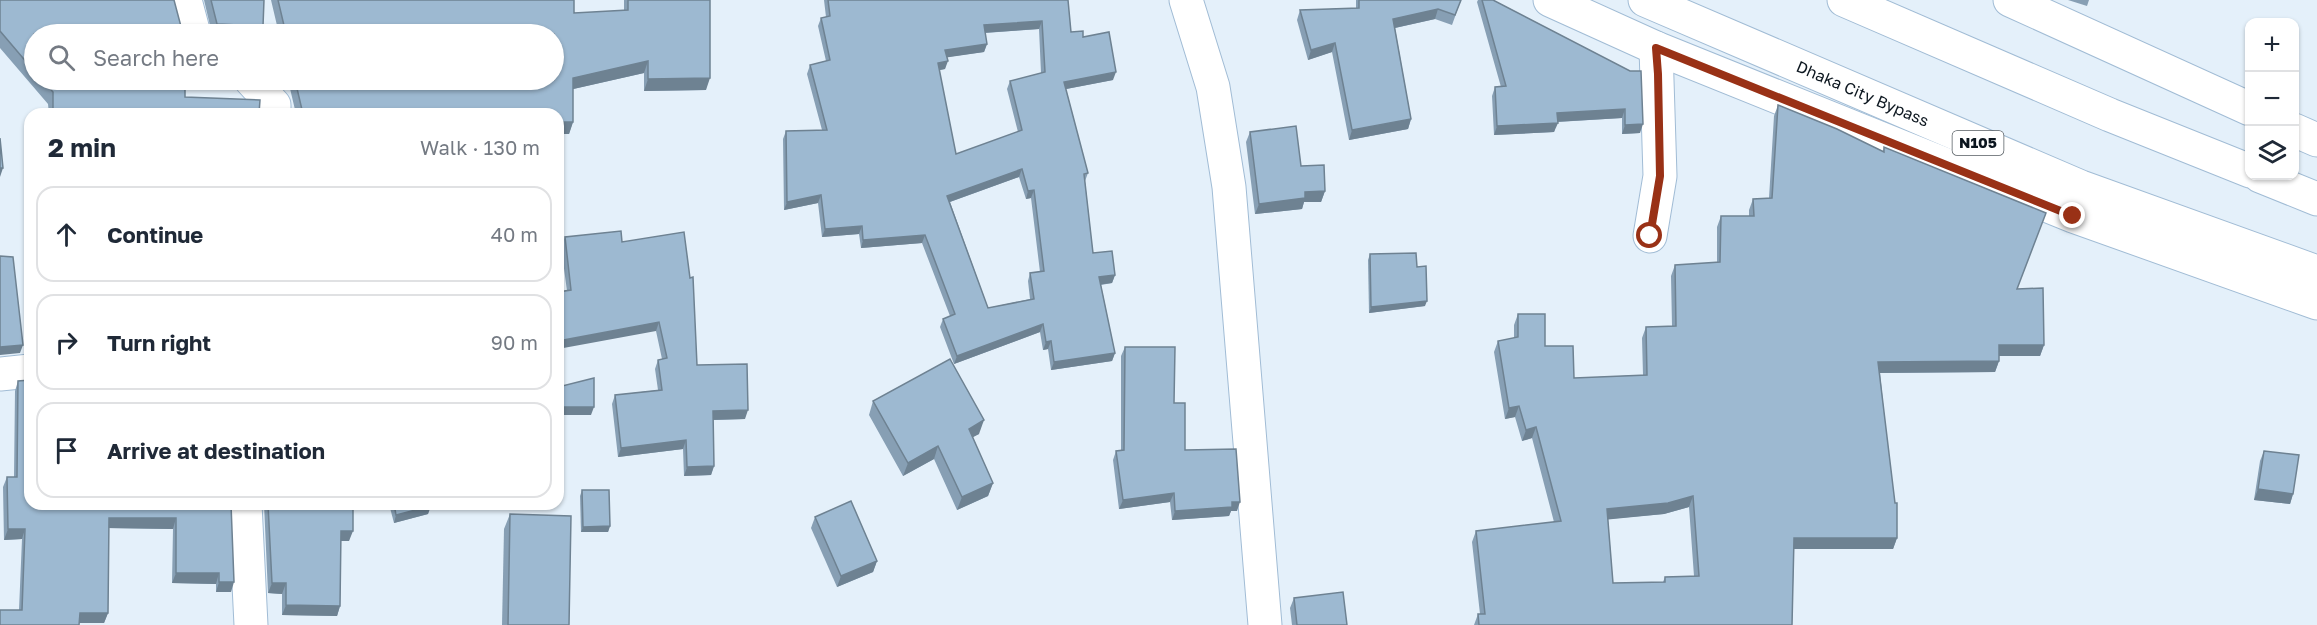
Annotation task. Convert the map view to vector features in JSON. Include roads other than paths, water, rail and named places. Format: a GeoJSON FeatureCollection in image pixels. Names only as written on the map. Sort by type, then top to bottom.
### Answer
{"type":"FeatureCollection","features":[{"type":"Feature","properties":{"kind":"main road"},"geometry":{"type":"LineString","coordinates":[[185,0],[191,24]]}},
{"type":"Feature","properties":{"kind":"main road"},"geometry":{"type":"LineString","coordinates":[[1186,0],[1213,87],[1229,187],[1265,625]]}},
{"type":"Feature","properties":{"kind":"main road"},"geometry":{"type":"LineString","coordinates":[[1550,0],[1656,48],[2073,216],[2317,303]]}},
{"type":"Feature","properties":{"kind":"main road","name":"Dhaka City Bypass"},"geometry":{"type":"LineString","coordinates":[[1645,0],[2081,187],[2317,272]]}},
{"type":"Feature","properties":{"kind":"main road"},"geometry":{"type":"LineString","coordinates":[[1844,0],[2099,110],[2245,169]]}},
{"type":"Feature","properties":{"kind":"main road"},"geometry":{"type":"LineString","coordinates":[[2010,0],[2245,107]]}},
{"type":"Feature","properties":{"kind":"main road"},"geometry":{"type":"LineString","coordinates":[[1650,236],[1660,176],[1656,48]]}},
{"type":"Feature","properties":{"kind":"main road"},"geometry":{"type":"LineString","coordinates":[[260,90],[274,105],[274,108]]}},
{"type":"Feature","properties":{"kind":"main road"},"geometry":{"type":"LineString","coordinates":[[2299,132],[2317,140]]}},
{"type":"Feature","properties":{"kind":"main road"},"geometry":{"type":"LineString","coordinates":[[2270,180],[2317,199]]}},
{"type":"Feature","properties":{"kind":"main road"},"geometry":{"type":"LineString","coordinates":[[0,374],[24,371]]}},
{"type":"Feature","properties":{"kind":"main road"},"geometry":{"type":"LineString","coordinates":[[245,510],[251,625]]}}]}
